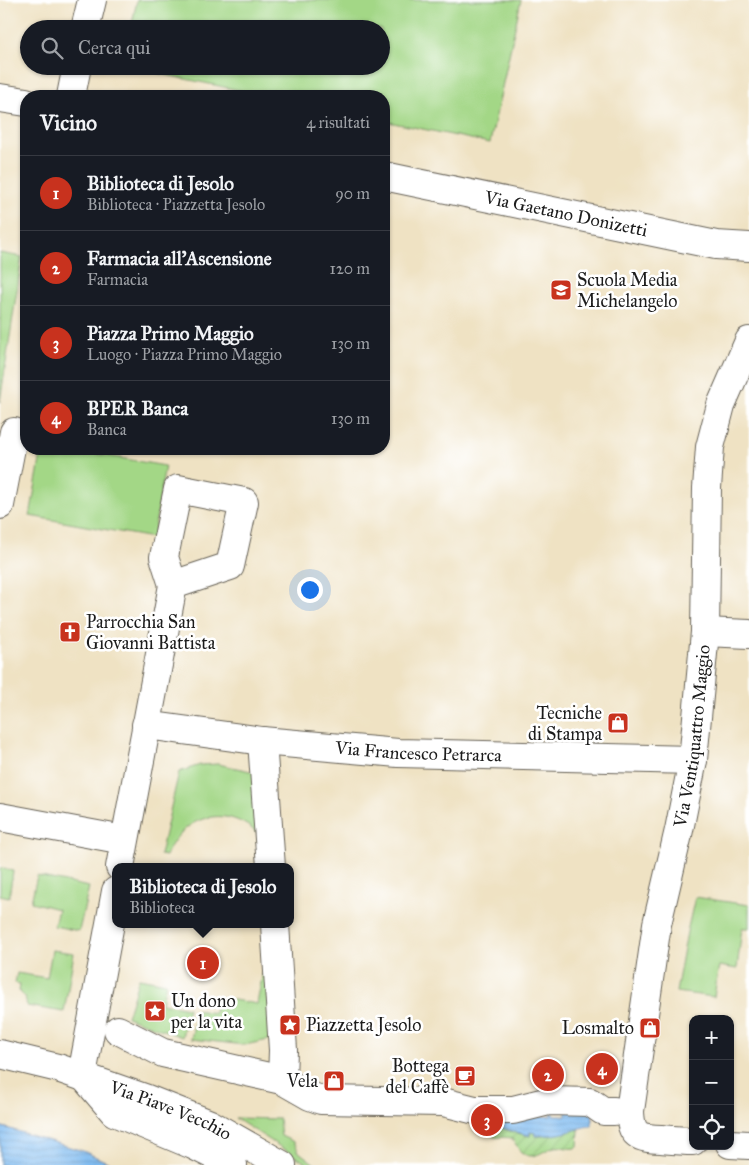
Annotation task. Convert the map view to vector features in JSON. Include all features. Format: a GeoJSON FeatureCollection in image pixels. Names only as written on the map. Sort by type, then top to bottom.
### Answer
{"type":"FeatureCollection","features":[{"type":"Feature","properties":{"kind":"street"},"geometry":{"type":"LineString","coordinates":[[87,20],[92,0]]}},
{"type":"Feature","properties":{"kind":"street"},"geometry":{"type":"LineString","coordinates":[[72,90],[75,75]]}},
{"type":"Feature","properties":{"kind":"street"},"geometry":{"type":"LineString","coordinates":[[0,98],[20,101]]}},
{"type":"Feature","properties":{"kind":"street","name":"Via Gaetano Donizetti"},"geometry":{"type":"LineString","coordinates":[[390,177],[716,245],[749,247]]}},
{"type":"Feature","properties":{"kind":"street","name":"Via Ventiquattro Maggio"},"geometry":{"type":"LineString","coordinates":[[689,1141],[642,1138],[634,1132],[630,1122],[630,1111],[650,962],[693,760],[705,632],[707,488],[710,447],[721,405],[749,341]]}},
{"type":"Feature","properties":{"kind":"street"},"geometry":{"type":"LineString","coordinates":[[0,505],[14,432]]}},
{"type":"Feature","properties":{"kind":"street"},"geometry":{"type":"LineString","coordinates":[[121,863],[173,585]]}},
{"type":"Feature","properties":{"kind":"street"},"geometry":{"type":"LineString","coordinates":[[705,632],[749,634]]}},
{"type":"Feature","properties":{"kind":"street","name":"Via Francesco Petrarca"},"geometry":{"type":"LineString","coordinates":[[146,725],[262,741],[398,753],[693,760]]}},
{"type":"Feature","properties":{"kind":"street"},"geometry":{"type":"LineString","coordinates":[[262,741],[271,863]]}},
{"type":"Feature","properties":{"kind":"street"},"geometry":{"type":"LineString","coordinates":[[0,816],[124,840]]}},
{"type":"Feature","properties":{"kind":"street"},"geometry":{"type":"LineString","coordinates":[[82,1075],[112,913]]}},
{"type":"Feature","properties":{"kind":"street"},"geometry":{"type":"LineString","coordinates":[[275,928],[283,1050],[282,1080]]}},
{"type":"Feature","properties":{"kind":"street"},"geometry":{"type":"LineString","coordinates":[[118,1030],[163,1053],[282,1080],[320,1100],[443,1102],[475,1110],[513,1110],[549,1101],[590,1102],[603,1111],[614,1111]]}},
{"type":"Feature","properties":{"kind":"street","name":"Via Piave Vecchio"},"geometry":{"type":"LineString","coordinates":[[0,1054],[82,1075],[147,1099],[210,1124],[282,1165]]}},
{"type":"Feature","properties":{"kind":"street","name":"Via Piave Vecchio"},"geometry":{"type":"LineString","coordinates":[[82,1075],[114,1112],[193,1145],[232,1165]]}},
{"type":"Feature","properties":{"kind":"street"},"geometry":{"type":"LineString","coordinates":[[734,1144],[749,1145]]}},
{"type":"Feature","properties":{"kind":"green space"},"geometry":{"type":"Polygon","coordinates":[[[137,0],[521,0],[490,143],[390,122],[390,90],[238,90],[166,75],[390,75],[390,20],[133,20],[137,0]]]}},
{"type":"Feature","properties":{"kind":"green space"},"geometry":{"type":"Polygon","coordinates":[[[0,253],[20,257],[20,270],[0,402],[0,253]]]}},
{"type":"Feature","properties":{"kind":"green space"},"geometry":{"type":"Polygon","coordinates":[[[41,455],[103,455],[165,466],[153,538],[30,516],[41,455]]]}},
{"type":"Feature","properties":{"kind":"green space"},"geometry":{"type":"Polygon","coordinates":[[[218,764],[255,772],[257,833],[245,824],[232,818],[206,818],[193,823],[182,831],[173,842],[166,856],[160,855],[179,772],[200,765],[218,764]]]}},
{"type":"Feature","properties":{"kind":"green space"},"geometry":{"type":"Polygon","coordinates":[[[0,868],[13,871],[9,897],[0,895],[0,868]]]}},
{"type":"Feature","properties":{"kind":"green space"},"geometry":{"type":"Polygon","coordinates":[[[37,876],[89,887],[79,931],[54,926],[58,909],[31,902],[37,876]]]}},
{"type":"Feature","properties":{"kind":"green space"},"geometry":{"type":"Polygon","coordinates":[[[695,897],[749,905],[749,928],[742,928],[737,969],[719,966],[714,997],[676,992],[695,897]]]}},
{"type":"Feature","properties":{"kind":"green space"},"geometry":{"type":"Polygon","coordinates":[[[267,949],[273,1039],[245,1045],[191,1039],[197,1010],[214,1013],[217,997],[257,1004],[267,949]]]}},
{"type":"Feature","properties":{"kind":"green space"},"geometry":{"type":"Polygon","coordinates":[[[52,950],[74,953],[64,1012],[27,1006],[25,997],[19,991],[20,984],[15,983],[17,973],[47,978],[52,950]]]}},
{"type":"Feature","properties":{"kind":"green space"},"geometry":{"type":"Polygon","coordinates":[[[139,978],[166,983],[162,1003],[188,1008],[182,1037],[127,1017],[139,978]]]}},
{"type":"Feature","properties":{"kind":"green space"},"geometry":{"type":"Polygon","coordinates":[[[235,1118],[279,1119],[281,1136],[294,1142],[299,1152],[316,1165],[309,1165],[235,1118]]]}},
{"type":"Feature","properties":{"kind":"green space"},"geometry":{"type":"Polygon","coordinates":[[[489,1122],[509,1131],[530,1136],[530,1132],[535,1133],[535,1136],[541,1136],[579,1129],[578,1147],[554,1147],[537,1155],[529,1156],[520,1151],[511,1138],[492,1136],[489,1122]]]}},
{"type":"Feature","properties":{"kind":"water"},"geometry":{"type":"Polygon","coordinates":[[[566,1110],[593,1111],[592,1126],[548,1136],[535,1136],[535,1133],[530,1132],[530,1136],[502,1128],[490,1122],[551,1116],[551,1113],[554,1113],[554,1116],[566,1116],[566,1110]]]}},
{"type":"Feature","properties":{"kind":"water"},"geometry":{"type":"Polygon","coordinates":[[[0,1126],[83,1151],[114,1165],[0,1165],[0,1126]]]}},
{"type":"Feature","properties":{"kind":"place","name":"Scuola Media Michelangelo"},"geometry":{"type":"Point","coordinates":[561,290]}},
{"type":"Feature","properties":{"kind":"place","name":"Parrocchia San Giovanni Battista"},"geometry":{"type":"Point","coordinates":[70,632]}},
{"type":"Feature","properties":{"kind":"place","name":"Tecniche di Stampa"},"geometry":{"type":"Point","coordinates":[618,723]}},
{"type":"Feature","properties":{"kind":"place","name":"Biblioteca di Jesolo"},"geometry":{"type":"Point","coordinates":[203,963]}},
{"type":"Feature","properties":{"kind":"place","name":"Un dono per la vita"},"geometry":{"type":"Point","coordinates":[155,1011]}},
{"type":"Feature","properties":{"kind":"place","name":"Piazzetta Jesolo"},"geometry":{"type":"Point","coordinates":[290,1025]}},
{"type":"Feature","properties":{"kind":"place","name":"Losmalto"},"geometry":{"type":"Point","coordinates":[650,1028]}},
{"type":"Feature","properties":{"kind":"place","name":"BPER Banca"},"geometry":{"type":"Point","coordinates":[602,1069]}},
{"type":"Feature","properties":{"kind":"place","name":"Farmacia all'Ascensione"},"geometry":{"type":"Point","coordinates":[548,1075]}},
{"type":"Feature","properties":{"kind":"place","name":"Bottega del Caffè"},"geometry":{"type":"Point","coordinates":[465,1076]}},
{"type":"Feature","properties":{"kind":"place","name":"Vela"},"geometry":{"type":"Point","coordinates":[334,1081]}},
{"type":"Feature","properties":{"kind":"place","name":"Piazza Primo Maggio"},"geometry":{"type":"Point","coordinates":[487,1120]}}]}
